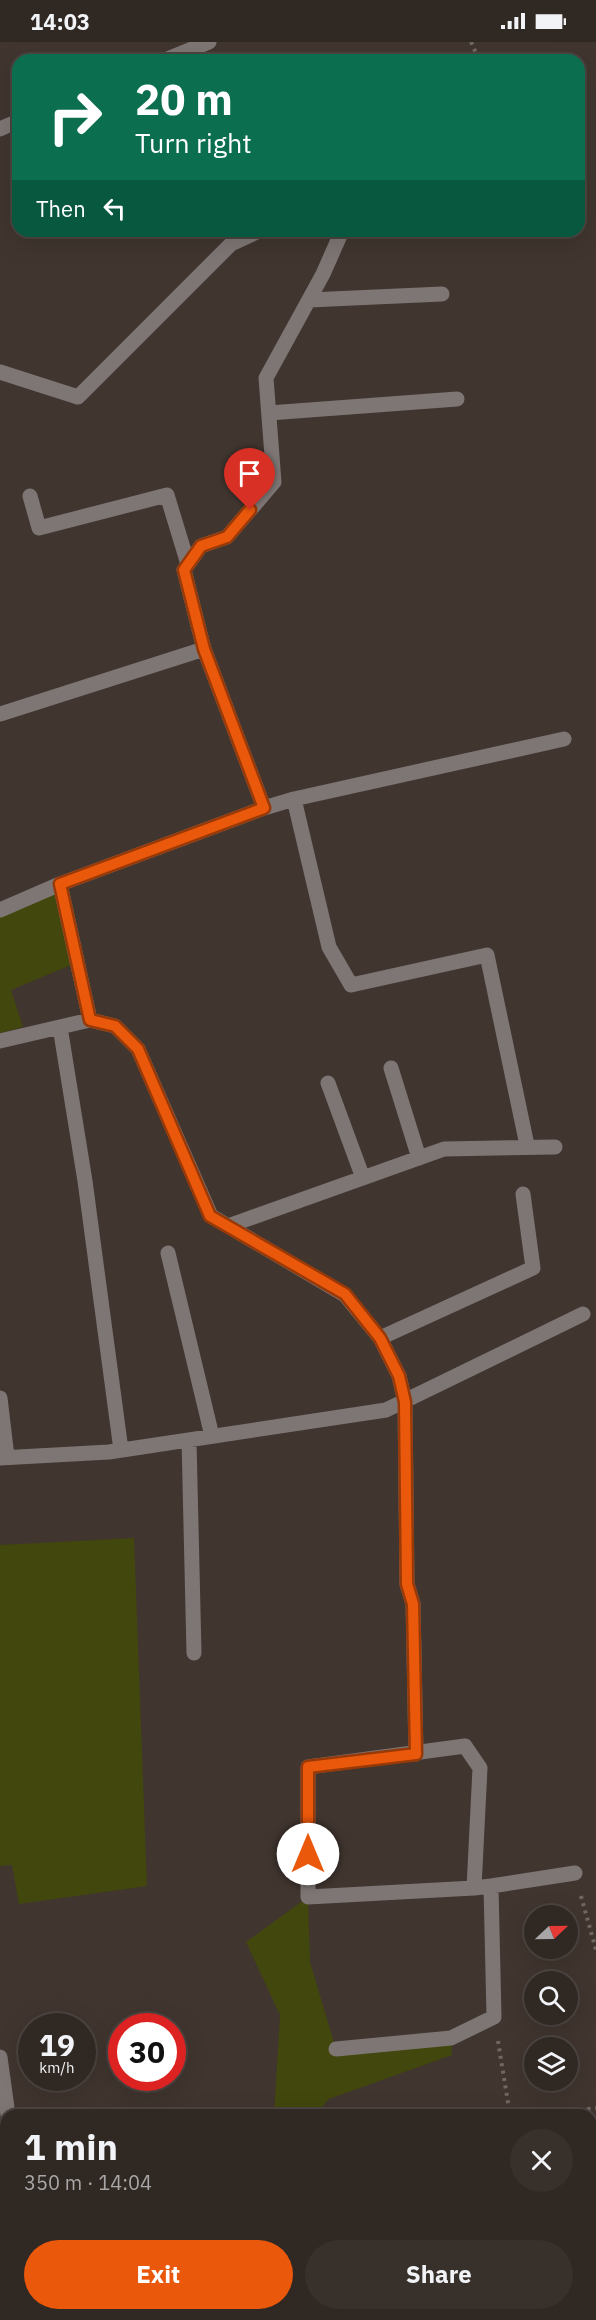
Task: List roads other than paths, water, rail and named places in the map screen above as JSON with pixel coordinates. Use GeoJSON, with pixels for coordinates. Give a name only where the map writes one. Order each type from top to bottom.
{"type":"FeatureCollection","features":[{"type":"Feature","properties":{"kind":"street"},"geometry":{"type":"LineString","coordinates":[[180,54],[209,42]]}},
{"type":"Feature","properties":{"kind":"street"},"geometry":{"type":"LineString","coordinates":[[0,372],[78,397],[231,244],[246,237]]}},
{"type":"Feature","properties":{"kind":"street"},"geometry":{"type":"LineString","coordinates":[[264,808],[204,649],[184,570],[201,546],[227,537],[274,482],[266,378],[309,300],[339,237]]}},
{"type":"Feature","properties":{"kind":"street"},"geometry":{"type":"LineString","coordinates":[[309,300],[442,294]]}},
{"type":"Feature","properties":{"kind":"street"},"geometry":{"type":"LineString","coordinates":[[269,413],[457,399]]}},
{"type":"Feature","properties":{"kind":"street"},"geometry":{"type":"LineString","coordinates":[[30,496],[39,528],[167,495],[188,564]]}},
{"type":"Feature","properties":{"kind":"street"},"geometry":{"type":"LineString","coordinates":[[0,714],[204,649]]}},
{"type":"Feature","properties":{"kind":"street"},"geometry":{"type":"LineString","coordinates":[[0,910],[60,884],[294,798],[564,739]]}},
{"type":"Feature","properties":{"kind":"street"},"geometry":{"type":"LineString","coordinates":[[294,798],[328,947],[351,985],[487,955],[527,1145]]}},
{"type":"Feature","properties":{"kind":"street"},"geometry":{"type":"LineString","coordinates":[[60,884],[90,1020]]}},
{"type":"Feature","properties":{"kind":"street"},"geometry":{"type":"LineString","coordinates":[[0,1041],[90,1020],[115,1026],[138,1049],[210,1216],[345,1294],[380,1338],[399,1376],[405,1402],[407,1584],[413,1604],[416,1754]]}},
{"type":"Feature","properties":{"kind":"street"},"geometry":{"type":"LineString","coordinates":[[60,1027],[85,1181],[121,1450]]}},
{"type":"Feature","properties":{"kind":"street"},"geometry":{"type":"LineString","coordinates":[[390,1068],[419,1158]]}},
{"type":"Feature","properties":{"kind":"street"},"geometry":{"type":"LineString","coordinates":[[328,1083],[363,1178]]}},
{"type":"Feature","properties":{"kind":"street"},"geometry":{"type":"LineString","coordinates":[[228,1226],[444,1149],[527,1145],[555,1147]]}},
{"type":"Feature","properties":{"kind":"street"},"geometry":{"type":"LineString","coordinates":[[380,1338],[533,1268],[523,1194]]}},
{"type":"Feature","properties":{"kind":"street"},"geometry":{"type":"LineString","coordinates":[[168,1253],[212,1436]]}},
{"type":"Feature","properties":{"kind":"street"},"geometry":{"type":"LineString","coordinates":[[0,1398],[4,1457],[121,1450],[386,1410],[583,1314]]}},
{"type":"Feature","properties":{"kind":"street"},"geometry":{"type":"LineString","coordinates":[[189,1440],[194,1653]]}},
{"type":"Feature","properties":{"kind":"street"},"geometry":{"type":"LineString","coordinates":[[474,1888],[480,1768],[465,1746],[308,1767],[308,1897],[474,1888],[575,1874]]}},
{"type":"Feature","properties":{"kind":"street"},"geometry":{"type":"LineString","coordinates":[[336,2049],[451,2038],[494,2017],[491,1886]]}},
{"type":"Feature","properties":{"kind":"street"},"geometry":{"type":"LineString","coordinates":[[0,2057],[7,2109]]}}]}
